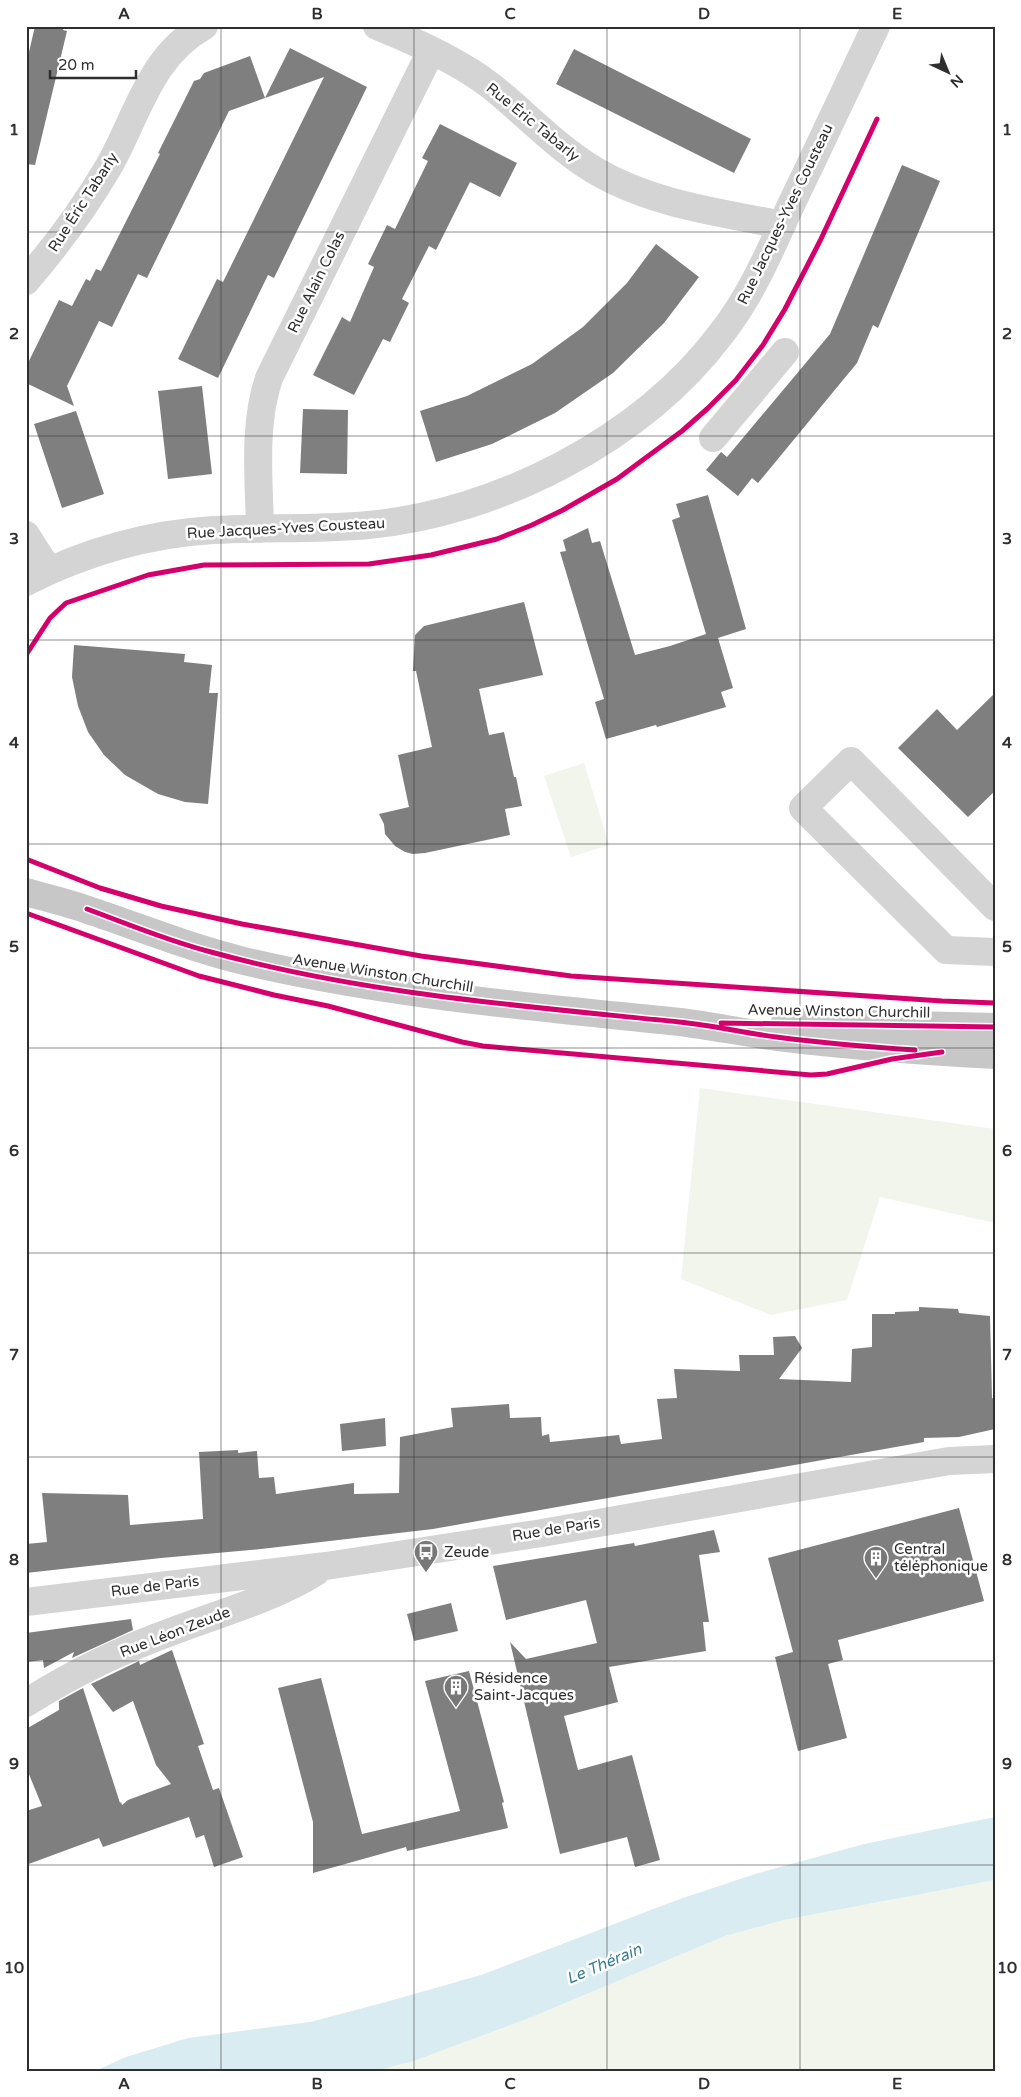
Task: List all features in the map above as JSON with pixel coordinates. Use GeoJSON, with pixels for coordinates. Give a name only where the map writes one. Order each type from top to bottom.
{"type":"FeatureCollection","features":[{"type":"Feature","properties":{"kind":"main road","name":"Avenue Winston Churchill"},"geometry":{"type":"LineString","coordinates":[[26,880],[87,909],[156,935],[211,952],[319,977],[443,997],[683,1022],[796,1040],[874,1048],[995,1055]]}},
{"type":"Feature","properties":{"kind":"main road","name":"Avenue Winston Churchill"},"geometry":{"type":"LineString","coordinates":[[26,892],[87,909]]}},
{"type":"Feature","properties":{"kind":"main road","name":"Avenue Winston Churchill"},"geometry":{"type":"LineString","coordinates":[[683,1022],[807,1022],[995,1026]]}},
{"type":"Feature","properties":{"kind":"street","name":"Rue Éric Tabarly"},"geometry":{"type":"LineString","coordinates":[[26,281],[64,234],[95,188],[118,149],[156,70],[185,39],[204,26]]}},
{"type":"Feature","properties":{"kind":"street","name":"Rue Éric Tabarly"},"geometry":{"type":"LineString","coordinates":[[377,26],[431,51],[466,70],[490,86],[567,152],[618,182],[668,201],[782,225]]}},
{"type":"Feature","properties":{"kind":"street","name":"Rue Jacques-Yves Cousteau"},"geometry":{"type":"LineString","coordinates":[[37,576],[103,550],[156,537],[211,530],[367,526],[418,518],[447,511],[506,492],[581,455],[622,429],[692,368],[707,352],[738,309],[762,267],[876,26]]}},
{"type":"Feature","properties":{"kind":"street","name":"Rue Alain Colas"},"geometry":{"type":"LineString","coordinates":[[260,528],[260,425],[264,394],[269,378],[431,51]]}},
{"type":"Feature","properties":{"kind":"street"},"geometry":{"type":"LineString","coordinates":[[713,438],[785,352]]}},
{"type":"Feature","properties":{"kind":"street"},"geometry":{"type":"LineString","coordinates":[[26,535],[37,576]]}},
{"type":"Feature","properties":{"kind":"street"},"geometry":{"type":"LineString","coordinates":[[995,907],[851,761],[803,808],[946,950],[995,952]]}},
{"type":"Feature","properties":{"kind":"street","name":"Rue de Paris"},"geometry":{"type":"LineString","coordinates":[[26,1602],[326,1566],[542,1532],[949,1461],[995,1459]]}},
{"type":"Feature","properties":{"kind":"street","name":"Rue Léon Zeude"},"geometry":{"type":"LineString","coordinates":[[26,1703],[68,1678],[122,1651],[278,1593],[326,1566]]}},
{"type":"Feature","properties":{"kind":"shaded area"},"geometry":{"type":"Polygon","coordinates":[[[584,763],[609,845],[571,857],[544,776],[584,763]]]}},
{"type":"Feature","properties":{"kind":"shaded area"},"geometry":{"type":"Polygon","coordinates":[[[700,1088],[995,1129],[995,1223],[880,1197],[847,1300],[771,1315],[681,1279],[700,1088]]]}},
{"type":"Feature","properties":{"kind":"shaded area"},"geometry":{"type":"Polygon","coordinates":[[[995,1880],[995,2071],[376,2071],[414,2061],[532,2017],[725,1936],[784,1920],[995,1880]]]}},
{"type":"Feature","properties":{"kind":"water","name":"Le Thérain"},"geometry":{"type":"Polygon","coordinates":[[[995,1817],[995,1880],[784,1920],[725,1936],[532,2017],[414,2061],[376,2071],[95,2071],[126,2057],[188,2038],[310,2022],[386,2002],[481,1975],[677,1900],[755,1874],[864,1844],[995,1817]]]}},
{"type":"Feature","properties":{"kind":"building"},"geometry":{"type":"Polygon","coordinates":[[[35,26],[64,26],[63,30],[67,31],[35,165],[26,164],[26,65],[35,26]]]}},
{"type":"Feature","properties":{"kind":"building"},"geometry":{"type":"Polygon","coordinates":[[[290,48],[367,87],[274,278],[268,275],[218,378],[178,359],[217,279],[223,282],[324,77],[265,98],[290,48]]]}},
{"type":"Feature","properties":{"kind":"building"},"geometry":{"type":"Polygon","coordinates":[[[574,49],[751,139],[734,173],[556,84],[574,49]]]}},
{"type":"Feature","properties":{"kind":"building"},"geometry":{"type":"Polygon","coordinates":[[[250,56],[265,98],[229,111],[147,278],[138,274],[112,327],[99,321],[67,386],[74,406],[26,383],[26,367],[59,300],[72,306],[86,279],[90,281],[96,269],[101,271],[160,154],[158,153],[194,81],[200,79],[204,73],[250,56]]]}},
{"type":"Feature","properties":{"kind":"building"},"geometry":{"type":"Polygon","coordinates":[[[440,124],[517,163],[500,197],[470,182],[436,250],[429,246],[402,299],[409,303],[390,342],[383,339],[354,395],[313,375],[342,317],[350,322],[374,267],[368,264],[387,225],[395,229],[428,161],[422,158],[440,124]]]}},
{"type":"Feature","properties":{"kind":"building"},"geometry":{"type":"Polygon","coordinates":[[[902,165],[940,181],[878,328],[873,325],[857,363],[758,483],[752,478],[738,496],[706,470],[721,452],[727,457],[830,334],[902,165]]]}},
{"type":"Feature","properties":{"kind":"building"},"geometry":{"type":"Polygon","coordinates":[[[656,244],[699,277],[664,323],[613,373],[555,413],[492,444],[436,462],[420,411],[467,396],[532,364],[583,327],[627,283],[656,244]]]}},
{"type":"Feature","properties":{"kind":"building"},"geometry":{"type":"Polygon","coordinates":[[[202,386],[212,474],[168,479],[158,391],[202,386]]]}},
{"type":"Feature","properties":{"kind":"building"},"geometry":{"type":"Polygon","coordinates":[[[303,409],[348,410],[347,474],[300,473],[303,409]]]}},
{"type":"Feature","properties":{"kind":"building"},"geometry":{"type":"Polygon","coordinates":[[[76,411],[104,494],[62,508],[34,424],[76,411]]]}},
{"type":"Feature","properties":{"kind":"building"},"geometry":{"type":"Polygon","coordinates":[[[708,495],[746,629],[718,638],[733,688],[721,692],[726,707],[657,727],[656,725],[606,739],[595,702],[604,699],[560,552],[566,551],[563,540],[588,528],[592,543],[600,541],[635,655],[670,646],[706,634],[672,520],[680,517],[676,504],[708,495]]]}},
{"type":"Feature","properties":{"kind":"building"},"geometry":{"type":"Polygon","coordinates":[[[524,602],[543,675],[479,689],[489,735],[504,732],[514,777],[516,777],[522,806],[505,809],[510,835],[425,853],[413,854],[405,852],[395,846],[385,834],[384,824],[379,814],[409,807],[398,755],[432,747],[416,671],[413,671],[415,635],[424,626],[524,602]]]}},
{"type":"Feature","properties":{"kind":"building"},"geometry":{"type":"Polygon","coordinates":[[[74,645],[185,654],[184,662],[212,665],[209,693],[218,693],[208,804],[185,802],[158,794],[125,775],[104,755],[88,732],[78,706],[72,677],[74,645]]]}},
{"type":"Feature","properties":{"kind":"building"},"geometry":{"type":"Polygon","coordinates":[[[995,693],[995,791],[968,817],[898,748],[937,709],[957,730],[995,693]]]}},
{"type":"Feature","properties":{"kind":"building"},"geometry":{"type":"Polygon","coordinates":[[[919,1307],[958,1309],[959,1313],[990,1316],[992,1398],[995,1399],[995,1429],[959,1437],[924,1438],[924,1442],[433,1529],[26,1573],[26,1544],[47,1542],[42,1493],[128,1495],[130,1525],[203,1519],[199,1452],[238,1450],[238,1453],[257,1451],[259,1478],[274,1477],[276,1494],[354,1483],[354,1494],[399,1493],[400,1437],[453,1427],[451,1408],[509,1404],[510,1418],[541,1417],[542,1436],[549,1434],[550,1442],[619,1435],[621,1444],[662,1439],[657,1399],[677,1398],[674,1369],[740,1371],[739,1355],[774,1355],[773,1337],[795,1336],[802,1348],[779,1379],[851,1382],[852,1349],[872,1347],[872,1314],[919,1311],[919,1307]]]}},
{"type":"Feature","properties":{"kind":"building"},"geometry":{"type":"Polygon","coordinates":[[[385,1418],[386,1446],[342,1451],[340,1424],[385,1418]]]}},
{"type":"Feature","properties":{"kind":"building","name":"Central téléphonique"},"geometry":{"type":"Polygon","coordinates":[[[959,1508],[984,1601],[838,1640],[843,1660],[828,1664],[847,1738],[798,1751],[775,1657],[793,1652],[768,1558],[959,1508]]]}},
{"type":"Feature","properties":{"kind":"building"},"geometry":{"type":"Polygon","coordinates":[[[714,1530],[720,1552],[699,1555],[709,1622],[703,1622],[706,1651],[609,1667],[618,1702],[564,1716],[578,1770],[632,1755],[660,1860],[635,1867],[627,1837],[560,1854],[510,1642],[526,1659],[597,1643],[586,1600],[506,1620],[493,1566],[634,1543],[635,1546],[714,1530]]]}},
{"type":"Feature","properties":{"kind":"building"},"geometry":{"type":"Polygon","coordinates":[[[451,1603],[458,1631],[414,1641],[407,1614],[451,1603]]]}},
{"type":"Feature","properties":{"kind":"building"},"geometry":{"type":"Polygon","coordinates":[[[131,1619],[133,1630],[72,1658],[74,1652],[44,1668],[43,1660],[26,1662],[26,1633],[131,1619]]]}},
{"type":"Feature","properties":{"kind":"building"},"geometry":{"type":"Polygon","coordinates":[[[172,1650],[204,1744],[198,1746],[213,1790],[219,1788],[243,1857],[214,1867],[204,1835],[196,1838],[189,1817],[103,1847],[99,1838],[26,1865],[26,1811],[42,1806],[26,1767],[26,1729],[59,1710],[59,1701],[83,1688],[120,1803],[122,1805],[128,1800],[171,1784],[156,1765],[133,1701],[113,1712],[91,1684],[139,1661],[140,1665],[172,1650]]]}},
{"type":"Feature","properties":{"kind":"building"},"geometry":{"type":"Polygon","coordinates":[[[469,1671],[504,1802],[502,1803],[508,1828],[407,1851],[406,1847],[313,1873],[313,1822],[278,1688],[321,1678],[362,1834],[460,1811],[425,1681],[469,1671]]]}},
{"type":"Feature","properties":{"kind":"cycle path"},"geometry":{"type":"LineString","coordinates":[[26,655],[50,618],[66,603],[148,575],[204,565],[369,564],[431,555],[497,539],[532,525],[563,510],[617,479],[682,431],[707,409],[736,380],[763,345],[785,309],[820,241],[877,119]]}},
{"type":"Feature","properties":{"kind":"cycle path"},"geometry":{"type":"LineString","coordinates":[[26,859],[100,888],[161,906],[242,924],[421,956],[571,976],[995,1003]]}},
{"type":"Feature","properties":{"kind":"cycle path"},"geometry":{"type":"LineString","coordinates":[[87,909],[195,948],[326,978],[443,997],[691,1023],[764,1035],[845,1045],[915,1050]]}},
{"type":"Feature","properties":{"kind":"cycle path"},"geometry":{"type":"LineString","coordinates":[[26,913],[199,976],[274,995],[328,1006],[483,1046],[811,1075],[827,1074],[892,1059],[942,1052]]}},
{"type":"Feature","properties":{"kind":"cycle path"},"geometry":{"type":"LineString","coordinates":[[721,1023],[995,1027]]}},
{"type":"Feature","properties":{"kind":"place","name":"Zeude"},"geometry":{"type":"Point","coordinates":[426,1573]}},
{"type":"Feature","properties":{"kind":"place","name":"Central téléphonique"},"geometry":{"type":"Point","coordinates":[876,1579]}},
{"type":"Feature","properties":{"kind":"place","name":"Résidence Saint-Jacques"},"geometry":{"type":"Point","coordinates":[456,1708]}}]}
